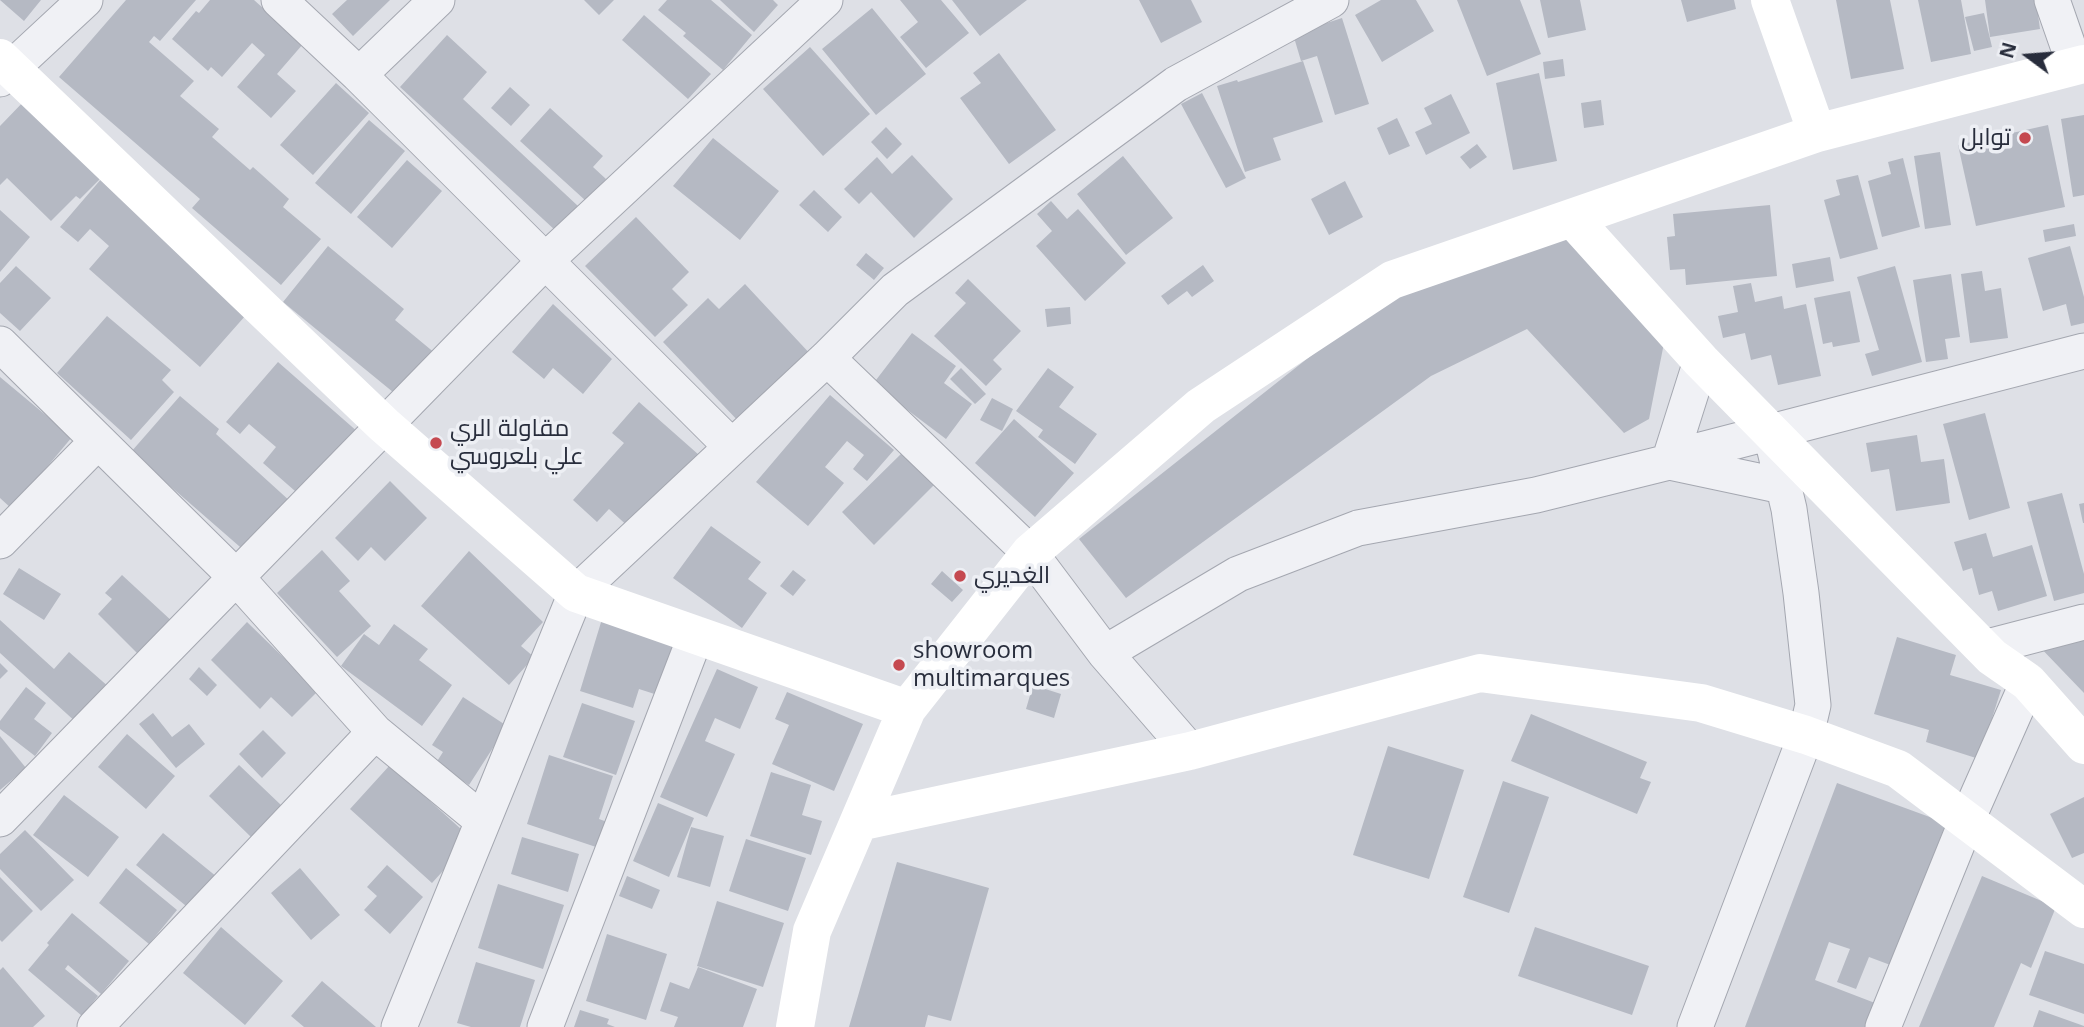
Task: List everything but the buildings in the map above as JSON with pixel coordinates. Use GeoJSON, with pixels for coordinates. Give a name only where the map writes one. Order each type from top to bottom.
{"type":"FeatureCollection","features":[{"type":"Feature","properties":{"kind":"street"},"geometry":{"type":"LineString","coordinates":[[85,0],[4,68],[384,425],[576,593],[907,709]]}},
{"type":"Feature","properties":{"kind":"street"},"geometry":{"type":"LineString","coordinates":[[279,0],[359,75],[732,447]]}},
{"type":"Feature","properties":{"kind":"street"},"geometry":{"type":"LineString","coordinates":[[359,75],[438,0]]}},
{"type":"Feature","properties":{"kind":"street"},"geometry":{"type":"LineString","coordinates":[[0,819],[544,262],[825,0]]}},
{"type":"Feature","properties":{"kind":"street"},"geometry":{"type":"LineString","coordinates":[[399,1027],[576,593],[827,358],[895,290],[1176,84],[1331,0]]}},
{"type":"Feature","properties":{"kind":"street"},"geometry":{"type":"LineString","coordinates":[[1770,0],[1817,133]]}},
{"type":"Feature","properties":{"kind":"street"},"geometry":{"type":"LineString","coordinates":[[795,1027],[812,931],[907,709],[1030,553],[1201,406],[1392,280],[1817,133],[2079,65],[2052,0]]}},
{"type":"Feature","properties":{"kind":"street"},"geometry":{"type":"LineString","coordinates":[[1572,218],[1701,362],[1992,657],[2028,682],[2084,746]]}},
{"type":"Feature","properties":{"kind":"street"},"geometry":{"type":"LineString","coordinates":[[0,344],[235,576],[375,732],[483,821]]}},
{"type":"Feature","properties":{"kind":"street"},"geometry":{"type":"LineString","coordinates":[[1105,653],[1238,574],[1358,528],[1536,495],[2084,351]]}},
{"type":"Feature","properties":{"kind":"street"},"geometry":{"type":"LineString","coordinates":[[827,358],[1030,553],[1105,653],[1190,751]]}},
{"type":"Feature","properties":{"kind":"street"},"geometry":{"type":"LineString","coordinates":[[1669,462],[1701,362]]}},
{"type":"Feature","properties":{"kind":"street"},"geometry":{"type":"LineString","coordinates":[[1695,1027],[1806,736],[1813,705],[1789,509],[1771,434]]}},
{"type":"Feature","properties":{"kind":"street"},"geometry":{"type":"LineString","coordinates":[[0,541],[98,441]]}},
{"type":"Feature","properties":{"kind":"street"},"geometry":{"type":"LineString","coordinates":[[1669,462],[1782,486]]}},
{"type":"Feature","properties":{"kind":"street"},"geometry":{"type":"LineString","coordinates":[[1984,648],[2084,622]]}},
{"type":"Feature","properties":{"kind":"street"},"geometry":{"type":"LineString","coordinates":[[545,1027],[696,635]]}},
{"type":"Feature","properties":{"kind":"street"},"geometry":{"type":"LineString","coordinates":[[859,822],[1190,751],[1480,673],[1702,703],[1898,769],[2084,909]]}},
{"type":"Feature","properties":{"kind":"street"},"geometry":{"type":"LineString","coordinates":[[1883,1027],[1967,820],[2028,682]]}},
{"type":"Feature","properties":{"kind":"street"},"geometry":{"type":"LineString","coordinates":[[95,1027],[375,732]]}},
{"type":"Feature","properties":{"kind":"place","name":"توابل"},"geometry":{"type":"Point","coordinates":[2025,138]}},
{"type":"Feature","properties":{"kind":"place","name":"مقاولة الري علي بلعروسي"},"geometry":{"type":"Point","coordinates":[436,443]}},
{"type":"Feature","properties":{"kind":"place","name":"الغديري"},"geometry":{"type":"Point","coordinates":[960,576]}},
{"type":"Feature","properties":{"kind":"place","name":"showroom multimarques"},"geometry":{"type":"Point","coordinates":[899,665]}}]}
